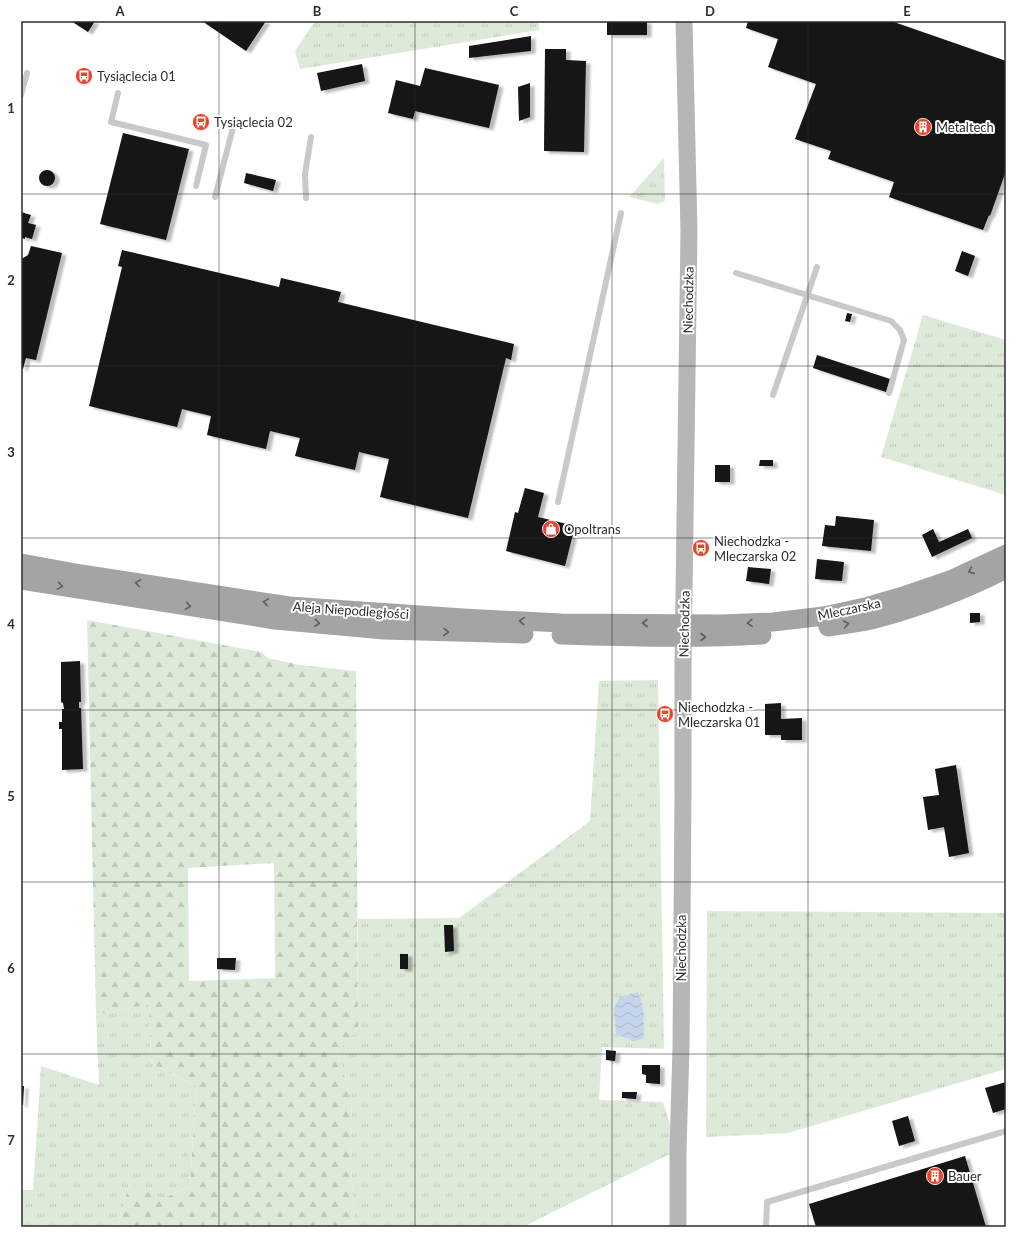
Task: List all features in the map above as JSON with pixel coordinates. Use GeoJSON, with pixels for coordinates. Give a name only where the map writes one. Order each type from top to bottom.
{"type":"FeatureCollection","features":[{"type":"Feature","properties":{"kind":"main road","name":"Mleczarska"},"geometry":{"type":"LineString","coordinates":[[684,630],[722,624],[773,622],[824,616],[865,607],[950,580],[1006,554]]}},
{"type":"Feature","properties":{"kind":"main road","name":"Aleja Niepodległości"},"geometry":{"type":"LineString","coordinates":[[21,563],[81,574],[289,606],[463,618],[684,630]]}},
{"type":"Feature","properties":{"kind":"main road","name":"Mleczarska"},"geometry":{"type":"LineString","coordinates":[[684,630],[723,638],[826,628],[869,620],[911,609],[959,591],[1006,569]]}},
{"type":"Feature","properties":{"kind":"main road","name":"Aleja Niepodległości"},"geometry":{"type":"LineString","coordinates":[[21,580],[275,620],[384,630],[632,638],[684,630]]}},
{"type":"Feature","properties":{"kind":"street","name":"Niechodzka"},"geometry":{"type":"LineString","coordinates":[[678,1227],[689,231],[684,21]]}},
{"type":"Feature","properties":{"kind":"lane"},"geometry":{"type":"LineString","coordinates":[[21,96],[27,72]]}},
{"type":"Feature","properties":{"kind":"lane"},"geometry":{"type":"LineString","coordinates":[[118,93],[111,122],[206,145],[196,186]]}},
{"type":"Feature","properties":{"kind":"lane"},"geometry":{"type":"LineString","coordinates":[[215,198],[235,120]]}},
{"type":"Feature","properties":{"kind":"lane"},"geometry":{"type":"LineString","coordinates":[[306,198],[305,174],[311,137]]}},
{"type":"Feature","properties":{"kind":"lane"},"geometry":{"type":"LineString","coordinates":[[558,502],[621,214]]}},
{"type":"Feature","properties":{"kind":"lane"},"geometry":{"type":"LineString","coordinates":[[773,395],[817,267]]}},
{"type":"Feature","properties":{"kind":"lane"},"geometry":{"type":"LineString","coordinates":[[736,273],[891,321],[900,330],[904,340],[889,393]]}},
{"type":"Feature","properties":{"kind":"lane"},"geometry":{"type":"LineString","coordinates":[[766,1227],[767,1202],[1006,1131]]}},
{"type":"Feature","properties":{"kind":"green space"},"geometry":{"type":"Polygon","coordinates":[[[315,21],[539,21],[539,30],[300,69],[295,51],[315,21]]]}},
{"type":"Feature","properties":{"kind":"green space"},"geometry":{"type":"Polygon","coordinates":[[[664,158],[665,201],[657,204],[629,197],[664,158]]]}},
{"type":"Feature","properties":{"kind":"green space"},"geometry":{"type":"Polygon","coordinates":[[[923,315],[1006,340],[1006,495],[881,457],[923,315]]]}},
{"type":"Feature","properties":{"kind":"green space"},"geometry":{"type":"Polygon","coordinates":[[[87,620],[261,652],[268,658],[300,665],[356,671],[358,1028],[337,1052],[352,1101],[350,1143],[354,1227],[118,1227],[129,1184],[162,1199],[190,1186],[196,1086],[151,1063],[149,1004],[96,1015],[87,620]],[[274,863],[188,868],[189,981],[275,978],[274,863]]]}},
{"type":"Feature","properties":{"kind":"green space"},"geometry":{"type":"Polygon","coordinates":[[[658,680],[664,1049],[602,1047],[599,1100],[663,1102],[678,1150],[523,1227],[354,1227],[350,1143],[352,1101],[337,1052],[358,1028],[358,919],[459,918],[590,821],[599,681],[658,680]]]}},
{"type":"Feature","properties":{"kind":"green space"},"geometry":{"type":"Polygon","coordinates":[[[707,911],[1006,913],[1006,1069],[788,1133],[706,1137],[707,911]]]}},
{"type":"Feature","properties":{"kind":"green space"},"geometry":{"type":"Polygon","coordinates":[[[149,1004],[151,1063],[196,1086],[190,1186],[162,1199],[129,1184],[118,1227],[21,1227],[21,1190],[33,1190],[41,1066],[99,1085],[96,1015],[149,1004]]]}},
{"type":"Feature","properties":{"kind":"water"},"geometry":{"type":"Polygon","coordinates":[[[638,992],[643,1009],[643,1039],[633,1041],[616,1034],[614,1008],[620,997],[638,992]]]}},
{"type":"Feature","properties":{"kind":"building"},"geometry":{"type":"Polygon","coordinates":[[[71,21],[95,21],[88,32],[71,21]]]}},
{"type":"Feature","properties":{"kind":"building"},"geometry":{"type":"Polygon","coordinates":[[[202,21],[266,21],[246,51],[202,21]]]}},
{"type":"Feature","properties":{"kind":"building"},"geometry":{"type":"Polygon","coordinates":[[[607,21],[647,21],[647,35],[607,35],[607,21]]]}},
{"type":"Feature","properties":{"kind":"building","name":"Metaltech"},"geometry":{"type":"Polygon","coordinates":[[[748,21],[891,21],[1006,61],[1006,171],[990,216],[989,215],[983,230],[889,197],[894,182],[828,159],[831,151],[795,139],[816,84],[768,67],[778,39],[746,28],[748,21]]]}},
{"type":"Feature","properties":{"kind":"building"},"geometry":{"type":"Polygon","coordinates":[[[531,36],[531,51],[469,58],[469,46],[531,36]]]}},
{"type":"Feature","properties":{"kind":"building"},"geometry":{"type":"Polygon","coordinates":[[[545,49],[566,49],[566,60],[586,61],[584,152],[544,151],[545,49]]]}},
{"type":"Feature","properties":{"kind":"building"},"geometry":{"type":"Polygon","coordinates":[[[362,64],[365,81],[321,91],[317,73],[362,64]]]}},
{"type":"Feature","properties":{"kind":"building"},"geometry":{"type":"Polygon","coordinates":[[[425,68],[499,85],[489,128],[415,111],[413,119],[388,113],[396,80],[420,86],[425,68]]]}},
{"type":"Feature","properties":{"kind":"building"},"geometry":{"type":"Polygon","coordinates":[[[530,83],[530,117],[519,121],[518,87],[530,83]]]}},
{"type":"Feature","properties":{"kind":"building"},"geometry":{"type":"Polygon","coordinates":[[[123,133],[189,149],[166,240],[100,224],[123,133]]]}},
{"type":"Feature","properties":{"kind":"building"},"geometry":{"type":"Polygon","coordinates":[[[47,170],[53,172],[55,178],[53,184],[47,186],[41,184],[39,178],[41,172],[47,170]]]}},
{"type":"Feature","properties":{"kind":"building"},"geometry":{"type":"Polygon","coordinates":[[[246,173],[276,180],[273,191],[244,183],[246,173]]]}},
{"type":"Feature","properties":{"kind":"building"},"geometry":{"type":"Polygon","coordinates":[[[21,212],[31,215],[28,223],[36,225],[32,239],[25,237],[25,239],[21,238],[21,212]]]}},
{"type":"Feature","properties":{"kind":"building"},"geometry":{"type":"Polygon","coordinates":[[[31,246],[62,253],[36,360],[26,358],[23,369],[21,368],[21,258],[28,255],[31,246]]]}},
{"type":"Feature","properties":{"kind":"building"},"geometry":{"type":"Polygon","coordinates":[[[122,250],[279,287],[281,278],[341,292],[338,302],[514,344],[511,360],[506,358],[468,518],[380,497],[389,459],[359,452],[355,470],[295,456],[300,438],[270,431],[266,449],[207,435],[211,416],[182,409],[177,427],[89,406],[122,267],[118,266],[122,250]]]}},
{"type":"Feature","properties":{"kind":"building"},"geometry":{"type":"Polygon","coordinates":[[[962,251],[975,256],[968,276],[955,271],[962,251]]]}},
{"type":"Feature","properties":{"kind":"building"},"geometry":{"type":"Polygon","coordinates":[[[847,313],[852,314],[850,322],[845,321],[847,313]]]}},
{"type":"Feature","properties":{"kind":"building"},"geometry":{"type":"Polygon","coordinates":[[[817,355],[890,379],[886,392],[813,368],[817,355]]]}},
{"type":"Feature","properties":{"kind":"building"},"geometry":{"type":"Polygon","coordinates":[[[760,460],[773,460],[773,466],[759,466],[760,460]]]}},
{"type":"Feature","properties":{"kind":"building"},"geometry":{"type":"Polygon","coordinates":[[[715,465],[730,465],[730,482],[715,482],[715,465]]]}},
{"type":"Feature","properties":{"kind":"building"},"geometry":{"type":"Polygon","coordinates":[[[525,488],[544,493],[538,517],[575,526],[565,566],[506,551],[515,512],[518,513],[525,488]]]}},
{"type":"Feature","properties":{"kind":"building"},"geometry":{"type":"Polygon","coordinates":[[[836,516],[874,520],[871,551],[822,546],[825,525],[835,526],[836,516]]]}},
{"type":"Feature","properties":{"kind":"building"},"geometry":{"type":"Polygon","coordinates":[[[933,529],[939,542],[968,529],[972,538],[932,557],[922,535],[933,529]]]}},
{"type":"Feature","properties":{"kind":"building"},"geometry":{"type":"Polygon","coordinates":[[[817,559],[844,562],[842,581],[815,579],[817,559]]]}},
{"type":"Feature","properties":{"kind":"building"},"geometry":{"type":"Polygon","coordinates":[[[748,567],[771,569],[769,584],[746,581],[748,567]]]}},
{"type":"Feature","properties":{"kind":"building"},"geometry":{"type":"Polygon","coordinates":[[[970,613],[980,613],[980,622],[970,623],[970,613]]]}},
{"type":"Feature","properties":{"kind":"building"},"geometry":{"type":"Polygon","coordinates":[[[80,661],[81,702],[79,702],[79,708],[81,708],[83,769],[62,770],[62,729],[59,729],[59,722],[62,722],[62,709],[64,709],[63,703],[61,702],[61,662],[80,661]]]}},
{"type":"Feature","properties":{"kind":"building"},"geometry":{"type":"Polygon","coordinates":[[[781,703],[781,719],[802,718],[802,740],[781,740],[781,735],[765,735],[765,704],[781,703]]]}},
{"type":"Feature","properties":{"kind":"building"},"geometry":{"type":"Polygon","coordinates":[[[956,765],[969,853],[949,857],[944,827],[928,830],[923,797],[939,795],[935,769],[956,765]]]}},
{"type":"Feature","properties":{"kind":"building"},"geometry":{"type":"Polygon","coordinates":[[[444,925],[453,925],[454,951],[445,952],[444,925]]]}},
{"type":"Feature","properties":{"kind":"building"},"geometry":{"type":"Polygon","coordinates":[[[400,954],[408,954],[408,969],[400,969],[400,954]]]}},
{"type":"Feature","properties":{"kind":"building"},"geometry":{"type":"Polygon","coordinates":[[[217,958],[236,958],[235,970],[217,969],[217,958]]]}},
{"type":"Feature","properties":{"kind":"building"},"geometry":{"type":"Polygon","coordinates":[[[606,1050],[616,1051],[615,1061],[606,1060],[606,1050]]]}},
{"type":"Feature","properties":{"kind":"building"},"geometry":{"type":"Polygon","coordinates":[[[642,1065],[660,1065],[660,1084],[646,1083],[646,1075],[642,1074],[642,1065]]]}},
{"type":"Feature","properties":{"kind":"building"},"geometry":{"type":"Polygon","coordinates":[[[1006,1082],[1006,1109],[993,1113],[985,1088],[1006,1082]]]}},
{"type":"Feature","properties":{"kind":"building"},"geometry":{"type":"Polygon","coordinates":[[[21,1086],[24,1086],[23,1105],[21,1105],[21,1086]]]}},
{"type":"Feature","properties":{"kind":"building"},"geometry":{"type":"Polygon","coordinates":[[[622,1092],[637,1092],[636,1099],[622,1098],[622,1092]]]}},
{"type":"Feature","properties":{"kind":"building"},"geometry":{"type":"Polygon","coordinates":[[[908,1116],[915,1141],[899,1146],[892,1121],[908,1116]]]}},
{"type":"Feature","properties":{"kind":"building","name":"Bauer"},"geometry":{"type":"Polygon","coordinates":[[[965,1156],[986,1227],[816,1227],[809,1204],[965,1156]]]}},
{"type":"Feature","properties":{"kind":"place","name":"Tysiąclecia 01"},"geometry":{"type":"Point","coordinates":[84,76]}},
{"type":"Feature","properties":{"kind":"place","name":"Tysiąclecia 02"},"geometry":{"type":"Point","coordinates":[201,122]}},
{"type":"Feature","properties":{"kind":"place","name":"Metaltech"},"geometry":{"type":"Point","coordinates":[923,127]}},
{"type":"Feature","properties":{"kind":"place","name":"Opoltrans"},"geometry":{"type":"Point","coordinates":[551,529]}},
{"type":"Feature","properties":{"kind":"place","name":"Niechodzka - Mleczarska 02"},"geometry":{"type":"Point","coordinates":[701,548]}},
{"type":"Feature","properties":{"kind":"place","name":"Niechodzka - Mleczarska 01"},"geometry":{"type":"Point","coordinates":[665,714]}},
{"type":"Feature","properties":{"kind":"place","name":"Bauer"},"geometry":{"type":"Point","coordinates":[935,1176]}}]}
